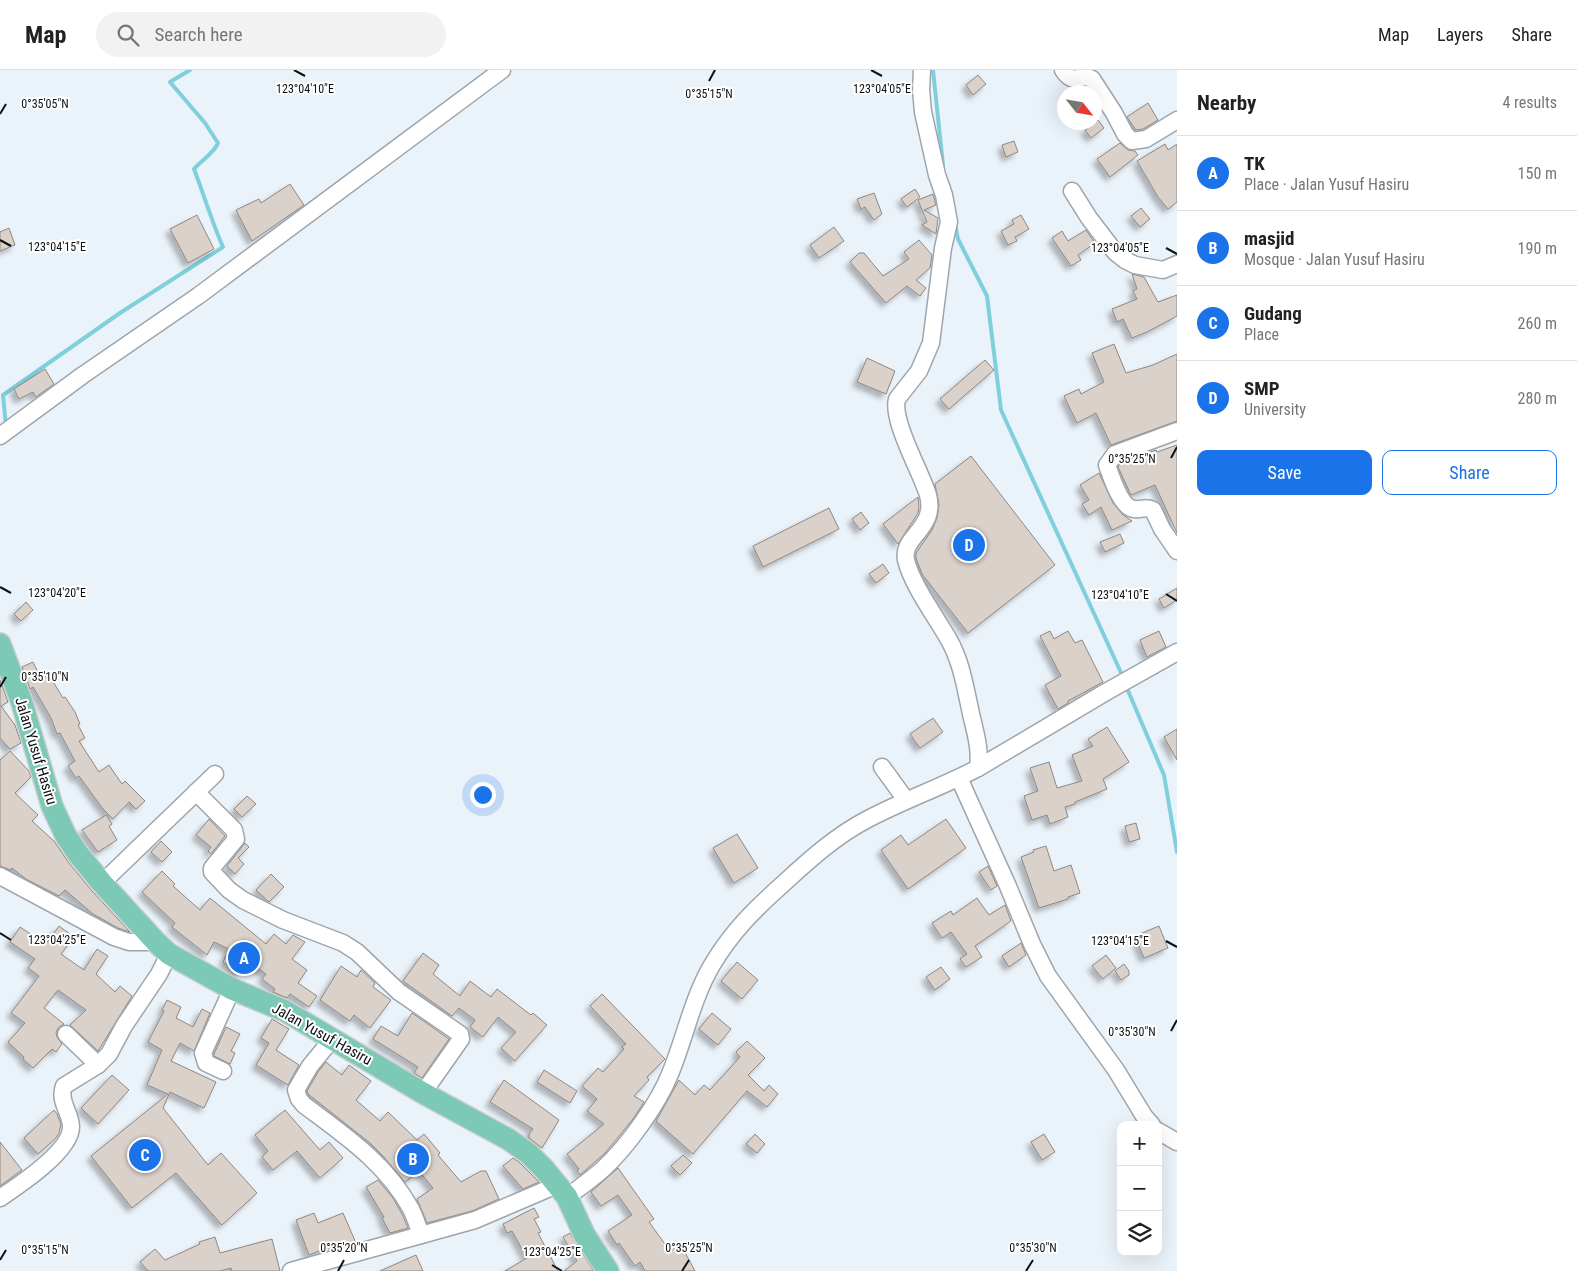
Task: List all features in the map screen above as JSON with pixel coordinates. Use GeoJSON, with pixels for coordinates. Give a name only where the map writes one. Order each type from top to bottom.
{"type":"FeatureCollection","features":[{"type":"Feature","properties":{"kind":"main road","name":"Jalan Yusuf Hasiru"},"geometry":{"type":"LineString","coordinates":[[0,644],[22,703],[52,806],[66,836],[78,855],[162,948],[232,989],[285,1011],[423,1093],[508,1139],[528,1152],[537,1160],[562,1191],[584,1234],[608,1271]]}},
{"type":"Feature","properties":{"kind":"street"},"geometry":{"type":"LineString","coordinates":[[0,436],[83,375],[198,296],[502,70]]}},
{"type":"Feature","properties":{"kind":"street"},"geometry":{"type":"LineString","coordinates":[[922,70],[923,112],[936,175],[944,195],[949,222],[943,248],[930,343],[919,371],[897,399],[896,404],[899,420],[930,502],[928,518],[910,542],[906,553],[911,574],[950,642],[963,677],[978,742],[978,768]]}},
{"type":"Feature","properties":{"kind":"street"},"geometry":{"type":"LineString","coordinates":[[1062,70],[1070,79],[1086,76],[1092,79],[1125,134],[1132,140],[1146,139],[1177,120]]}},
{"type":"Feature","properties":{"kind":"street"},"geometry":{"type":"LineString","coordinates":[[1072,191],[1089,218],[1115,252],[1125,260],[1135,265],[1163,270],[1177,264]]}},
{"type":"Feature","properties":{"kind":"street"},"geometry":{"type":"LineString","coordinates":[[1177,431],[1115,454],[1107,465],[1116,488],[1127,506],[1134,510],[1147,508],[1153,510],[1162,529],[1177,551]]}},
{"type":"Feature","properties":{"kind":"street"},"geometry":{"type":"LineString","coordinates":[[292,1271],[475,1220],[562,1191],[602,1171],[617,1156],[647,1115],[670,1075],[694,1004],[712,966],[743,922],[801,868],[827,846],[866,820],[978,768],[1177,652]]}},
{"type":"Feature","properties":{"kind":"street"},"geometry":{"type":"LineString","coordinates":[[882,767],[906,800]]}},
{"type":"Feature","properties":{"kind":"street"},"geometry":{"type":"LineString","coordinates":[[102,883],[215,774]]}},
{"type":"Feature","properties":{"kind":"street"},"geometry":{"type":"LineString","coordinates":[[958,778],[1008,884],[1032,944],[1048,976],[1085,1026],[1148,1121]]}},
{"type":"Feature","properties":{"kind":"street"},"geometry":{"type":"LineString","coordinates":[[196,792],[234,830],[236,835],[236,839],[212,868],[212,872],[230,890],[243,900],[265,912],[350,947],[371,964],[399,992],[460,1034],[462,1039],[423,1093]]}},
{"type":"Feature","properties":{"kind":"street"},"geometry":{"type":"LineString","coordinates":[[0,876],[114,937],[129,942],[162,948],[159,974],[124,1026],[109,1054],[98,1066],[64,1086],[61,1095],[71,1127],[70,1135],[57,1153],[25,1182],[0,1198]]}},
{"type":"Feature","properties":{"kind":"street"},"geometry":{"type":"LineString","coordinates":[[222,1071],[206,1063],[203,1053],[232,989]]}},
{"type":"Feature","properties":{"kind":"street"},"geometry":{"type":"LineString","coordinates":[[66,1034],[98,1066]]}},
{"type":"Feature","properties":{"kind":"street"},"geometry":{"type":"LineString","coordinates":[[333,1038],[310,1066],[296,1090],[299,1099],[304,1105],[360,1147],[388,1174],[412,1210],[421,1235]]}},
{"type":"Feature","properties":{"kind":"street"},"geometry":{"type":"LineString","coordinates":[[1162,1133],[1177,1142]]}},
{"type":"Feature","properties":{"kind":"building"},"geometry":{"type":"Polygon","coordinates":[[[978,75],[986,84],[973,95],[966,85],[978,75]]]}},
{"type":"Feature","properties":{"kind":"building"},"geometry":{"type":"Polygon","coordinates":[[[1148,103],[1158,120],[1143,129],[1136,130],[1127,117],[1148,103]]]}},
{"type":"Feature","properties":{"kind":"building"},"geometry":{"type":"Polygon","coordinates":[[[1085,130],[1101,130],[1091,138],[1085,130]]]}},
{"type":"Feature","properties":{"kind":"building"},"geometry":{"type":"Polygon","coordinates":[[[1014,141],[1018,152],[1006,157],[1002,145],[1014,141]]]}},
{"type":"Feature","properties":{"kind":"building"},"geometry":{"type":"Polygon","coordinates":[[[1120,143],[1128,150],[1135,151],[1138,155],[1110,177],[1097,159],[1120,143]]]}},
{"type":"Feature","properties":{"kind":"building"},"geometry":{"type":"Polygon","coordinates":[[[1165,144],[1168,150],[1177,144],[1177,202],[1168,209],[1158,197],[1137,161],[1165,144]]]}},
{"type":"Feature","properties":{"kind":"building"},"geometry":{"type":"Polygon","coordinates":[[[290,184],[304,205],[252,241],[236,210],[259,199],[261,203],[290,184]]]}},
{"type":"Feature","properties":{"kind":"building"},"geometry":{"type":"Polygon","coordinates":[[[915,189],[920,197],[907,207],[901,199],[915,189]]]}},
{"type":"Feature","properties":{"kind":"building"},"geometry":{"type":"Polygon","coordinates":[[[874,193],[882,214],[874,220],[865,207],[861,209],[857,199],[874,193]]]}},
{"type":"Feature","properties":{"kind":"building"},"geometry":{"type":"Polygon","coordinates":[[[933,194],[936,205],[924,210],[938,218],[936,234],[922,225],[927,222],[918,200],[933,194]]]}},
{"type":"Feature","properties":{"kind":"building"},"geometry":{"type":"Polygon","coordinates":[[[1141,208],[1150,219],[1140,227],[1131,216],[1141,208]]]}},
{"type":"Feature","properties":{"kind":"building"},"geometry":{"type":"Polygon","coordinates":[[[197,215],[214,249],[188,263],[170,229],[197,215]]]}},
{"type":"Feature","properties":{"kind":"building"},"geometry":{"type":"Polygon","coordinates":[[[1021,215],[1029,229],[1015,237],[1017,241],[1008,245],[1001,231],[1014,224],[1012,220],[1021,215]]]}},
{"type":"Feature","properties":{"kind":"building"},"geometry":{"type":"Polygon","coordinates":[[[834,227],[844,241],[819,258],[810,245],[834,227]]]}},
{"type":"Feature","properties":{"kind":"building"},"geometry":{"type":"Polygon","coordinates":[[[9,228],[15,245],[0,251],[0,232],[9,228]]]}},
{"type":"Feature","properties":{"kind":"building"},"geometry":{"type":"Polygon","coordinates":[[[1086,230],[1095,243],[1078,255],[1081,260],[1071,266],[1052,238],[1062,231],[1068,241],[1086,230]]]}},
{"type":"Feature","properties":{"kind":"building"},"geometry":{"type":"Polygon","coordinates":[[[919,240],[932,255],[930,268],[916,280],[926,288],[920,296],[907,286],[886,303],[850,262],[859,253],[864,253],[883,276],[909,259],[904,252],[919,240]]]}},
{"type":"Feature","properties":{"kind":"building"},"geometry":{"type":"Polygon","coordinates":[[[1132,274],[1144,277],[1158,302],[1177,295],[1177,316],[1132,338],[1123,319],[1117,322],[1112,309],[1137,299],[1133,291],[1137,289],[1132,274]]]}},
{"type":"Feature","properties":{"kind":"building"},"geometry":{"type":"Polygon","coordinates":[[[1114,344],[1126,373],[1153,365],[1177,354],[1177,421],[1111,445],[1096,413],[1077,423],[1064,396],[1079,389],[1081,394],[1104,382],[1092,353],[1114,344]]]}},
{"type":"Feature","properties":{"kind":"building"},"geometry":{"type":"Polygon","coordinates":[[[867,358],[895,371],[886,394],[857,382],[867,358]]]}},
{"type":"Feature","properties":{"kind":"building"},"geometry":{"type":"Polygon","coordinates":[[[985,360],[994,370],[949,409],[940,399],[985,360]]]}},
{"type":"Feature","properties":{"kind":"building"},"geometry":{"type":"Polygon","coordinates":[[[45,369],[54,384],[36,397],[33,392],[19,399],[14,389],[45,369]]]}},
{"type":"Feature","properties":{"kind":"building"},"geometry":{"type":"Polygon","coordinates":[[[1177,445],[1177,533],[1155,485],[1131,495],[1118,467],[1121,462],[1177,445]]]}},
{"type":"Feature","properties":{"kind":"building"},"geometry":{"type":"Polygon","coordinates":[[[971,456],[1055,565],[968,633],[922,574],[916,553],[932,530],[937,518],[939,505],[935,484],[971,456]]]}},
{"type":"Feature","properties":{"kind":"building"},"geometry":{"type":"Polygon","coordinates":[[[1099,473],[1113,503],[1123,515],[1132,521],[1112,530],[1101,507],[1089,515],[1082,504],[1089,500],[1080,485],[1099,473]]]}},
{"type":"Feature","properties":{"kind":"building"},"geometry":{"type":"Polygon","coordinates":[[[918,497],[918,513],[898,544],[883,524],[918,497]]]}},
{"type":"Feature","properties":{"kind":"building"},"geometry":{"type":"Polygon","coordinates":[[[829,508],[839,529],[763,567],[753,546],[829,508]]]}},
{"type":"Feature","properties":{"kind":"building"},"geometry":{"type":"Polygon","coordinates":[[[861,512],[869,523],[860,530],[852,519],[861,512]]]}},
{"type":"Feature","properties":{"kind":"building"},"geometry":{"type":"Polygon","coordinates":[[[1120,534],[1124,543],[1105,552],[1100,542],[1120,534]]]}},
{"type":"Feature","properties":{"kind":"building"},"geometry":{"type":"Polygon","coordinates":[[[883,564],[889,573],[876,583],[869,574],[883,564]]]}},
{"type":"Feature","properties":{"kind":"building"},"geometry":{"type":"Polygon","coordinates":[[[1177,588],[1177,600],[1164,608],[1159,599],[1177,588]]]}},
{"type":"Feature","properties":{"kind":"building"},"geometry":{"type":"Polygon","coordinates":[[[26,602],[33,610],[21,621],[14,614],[26,602]]]}},
{"type":"Feature","properties":{"kind":"building"},"geometry":{"type":"Polygon","coordinates":[[[1050,631],[1054,639],[1068,631],[1075,643],[1082,640],[1103,682],[1068,701],[1068,703],[1058,709],[1045,685],[1061,676],[1040,636],[1050,631]]]}},
{"type":"Feature","properties":{"kind":"building"},"geometry":{"type":"Polygon","coordinates":[[[1159,631],[1166,647],[1147,657],[1140,640],[1159,631]]]}},
{"type":"Feature","properties":{"kind":"building"},"geometry":{"type":"Polygon","coordinates":[[[33,662],[41,679],[49,675],[63,698],[65,697],[75,712],[80,724],[78,725],[85,738],[79,741],[99,772],[109,765],[122,784],[125,781],[145,801],[136,809],[129,802],[113,819],[103,809],[79,776],[76,778],[68,766],[75,761],[60,733],[57,734],[51,718],[33,687],[30,689],[22,667],[33,662]]]}},
{"type":"Feature","properties":{"kind":"building"},"geometry":{"type":"Polygon","coordinates":[[[0,680],[8,702],[1,706],[15,725],[21,743],[10,749],[0,738],[0,680]]]}},
{"type":"Feature","properties":{"kind":"building"},"geometry":{"type":"Polygon","coordinates":[[[933,718],[943,732],[920,748],[910,734],[933,718]]]}},
{"type":"Feature","properties":{"kind":"building"},"geometry":{"type":"Polygon","coordinates":[[[1107,727],[1129,762],[1103,779],[1107,789],[1065,807],[1068,817],[1050,824],[1047,815],[1032,820],[1024,796],[1038,791],[1030,768],[1049,762],[1057,788],[1082,781],[1072,755],[1093,746],[1088,739],[1107,727]]]}},
{"type":"Feature","properties":{"kind":"building"},"geometry":{"type":"Polygon","coordinates":[[[1177,729],[1177,760],[1164,737],[1177,729]]]}},
{"type":"Feature","properties":{"kind":"building"},"geometry":{"type":"Polygon","coordinates":[[[10,751],[29,771],[31,777],[15,793],[38,815],[32,821],[54,841],[92,891],[130,932],[118,928],[93,914],[65,890],[59,896],[26,879],[12,868],[11,870],[0,866],[0,760],[10,751]]]}},
{"type":"Feature","properties":{"kind":"building"},"geometry":{"type":"Polygon","coordinates":[[[247,796],[256,804],[242,817],[234,809],[247,796]]]}},
{"type":"Feature","properties":{"kind":"building"},"geometry":{"type":"Polygon","coordinates":[[[106,815],[112,824],[109,826],[117,840],[98,852],[82,830],[106,815]]]}},
{"type":"Feature","properties":{"kind":"building"},"geometry":{"type":"Polygon","coordinates":[[[209,819],[225,836],[211,854],[208,851],[211,847],[196,835],[209,819]]]}},
{"type":"Feature","properties":{"kind":"building"},"geometry":{"type":"Polygon","coordinates":[[[946,819],[966,848],[908,889],[881,850],[901,835],[908,845],[946,819]]]}},
{"type":"Feature","properties":{"kind":"building"},"geometry":{"type":"Polygon","coordinates":[[[1136,823],[1140,839],[1129,842],[1125,826],[1136,823]]]}},
{"type":"Feature","properties":{"kind":"building"},"geometry":{"type":"Polygon","coordinates":[[[737,834],[758,868],[734,883],[713,848],[737,834]]]}},
{"type":"Feature","properties":{"kind":"building"},"geometry":{"type":"Polygon","coordinates":[[[161,841],[172,852],[162,862],[151,852],[161,841]]]}},
{"type":"Feature","properties":{"kind":"building"},"geometry":{"type":"Polygon","coordinates":[[[245,843],[249,847],[238,858],[244,864],[235,874],[227,866],[245,843]]]}},
{"type":"Feature","properties":{"kind":"building"},"geometry":{"type":"Polygon","coordinates":[[[1046,846],[1054,871],[1071,865],[1080,893],[1068,897],[1068,899],[1039,908],[1021,857],[1034,852],[1033,850],[1046,846]]]}},
{"type":"Feature","properties":{"kind":"building"},"geometry":{"type":"Polygon","coordinates":[[[988,866],[997,886],[991,890],[979,872],[988,866]]]}},
{"type":"Feature","properties":{"kind":"building"},"geometry":{"type":"Polygon","coordinates":[[[162,871],[175,884],[173,886],[200,910],[210,898],[266,944],[274,934],[286,944],[293,935],[305,942],[292,959],[307,970],[298,983],[317,996],[309,1007],[290,994],[287,998],[273,992],[275,989],[262,979],[266,974],[248,961],[239,973],[223,962],[229,949],[214,942],[207,955],[172,927],[175,923],[142,892],[162,871]]]}},
{"type":"Feature","properties":{"kind":"building"},"geometry":{"type":"Polygon","coordinates":[[[271,874],[284,887],[269,902],[256,890],[271,874]]]}},
{"type":"Feature","properties":{"kind":"building"},"geometry":{"type":"Polygon","coordinates":[[[977,898],[989,915],[1005,905],[1011,921],[975,946],[982,957],[966,967],[960,959],[967,954],[951,932],[942,938],[932,923],[951,911],[953,915],[977,898]]]}},
{"type":"Feature","properties":{"kind":"building"},"geometry":{"type":"Polygon","coordinates":[[[59,926],[74,937],[61,954],[84,970],[97,949],[108,956],[96,974],[115,992],[120,986],[132,996],[98,1051],[70,1025],[86,1010],[58,990],[44,1008],[64,1024],[56,1032],[62,1044],[56,1052],[52,1049],[33,1068],[8,1042],[25,1023],[11,1013],[39,976],[28,968],[35,959],[10,942],[20,927],[46,944],[59,926]]]}},
{"type":"Feature","properties":{"kind":"building"},"geometry":{"type":"Polygon","coordinates":[[[1159,926],[1168,948],[1144,958],[1135,936],[1159,926]]]}},
{"type":"Feature","properties":{"kind":"building"},"geometry":{"type":"Polygon","coordinates":[[[1021,943],[1026,955],[1009,967],[1002,956],[1021,943]]]}},
{"type":"Feature","properties":{"kind":"building"},"geometry":{"type":"Polygon","coordinates":[[[423,953],[439,965],[433,974],[460,996],[470,981],[491,997],[497,989],[531,1015],[533,1013],[547,1025],[515,1061],[501,1048],[516,1032],[498,1017],[483,1037],[470,1027],[475,1020],[459,1008],[452,1016],[403,981],[423,953]]]}},
{"type":"Feature","properties":{"kind":"building"},"geometry":{"type":"Polygon","coordinates":[[[1106,955],[1116,968],[1103,979],[1092,966],[1106,955]]]}},
{"type":"Feature","properties":{"kind":"building"},"geometry":{"type":"Polygon","coordinates":[[[737,962],[758,980],[742,999],[721,981],[737,962]]]}},
{"type":"Feature","properties":{"kind":"building"},"geometry":{"type":"Polygon","coordinates":[[[1124,964],[1129,971],[1129,975],[1121,980],[1115,971],[1124,964]]]}},
{"type":"Feature","properties":{"kind":"building"},"geometry":{"type":"Polygon","coordinates":[[[341,966],[357,977],[361,970],[375,983],[373,987],[391,1000],[370,1028],[354,1015],[350,1021],[320,1000],[341,966]]]}},
{"type":"Feature","properties":{"kind":"building"},"geometry":{"type":"Polygon","coordinates":[[[941,967],[950,979],[935,990],[926,977],[941,967]]]}},
{"type":"Feature","properties":{"kind":"building"},"geometry":{"type":"Polygon","coordinates":[[[602,994],[665,1059],[647,1077],[649,1080],[634,1096],[644,1102],[633,1119],[605,1153],[580,1175],[577,1171],[579,1169],[567,1154],[604,1124],[587,1111],[597,1099],[582,1086],[598,1068],[603,1072],[624,1049],[622,1047],[626,1044],[590,1006],[602,994]]]}},
{"type":"Feature","properties":{"kind":"building"},"geometry":{"type":"Polygon","coordinates":[[[167,1000],[181,1007],[176,1018],[193,1027],[202,1009],[210,1013],[194,1051],[180,1043],[171,1061],[216,1082],[204,1108],[170,1092],[163,1108],[208,1165],[221,1153],[257,1193],[222,1225],[176,1173],[132,1208],[91,1156],[168,1094],[147,1085],[162,1050],[148,1042],[164,1011],[162,1010],[167,1000]]]}},
{"type":"Feature","properties":{"kind":"building"},"geometry":{"type":"Polygon","coordinates":[[[412,1013],[449,1039],[422,1078],[414,1073],[418,1067],[373,1039],[381,1026],[398,1036],[412,1013]]]}},
{"type":"Feature","properties":{"kind":"building"},"geometry":{"type":"Polygon","coordinates":[[[712,1013],[731,1029],[718,1045],[699,1029],[712,1013]]]}},
{"type":"Feature","properties":{"kind":"building"},"geometry":{"type":"Polygon","coordinates":[[[272,1019],[289,1029],[276,1050],[299,1065],[288,1085],[256,1065],[269,1043],[261,1038],[272,1019]]]}},
{"type":"Feature","properties":{"kind":"building"},"geometry":{"type":"Polygon","coordinates":[[[226,1027],[240,1034],[231,1051],[235,1053],[230,1064],[214,1056],[226,1027]]]}},
{"type":"Feature","properties":{"kind":"building"},"geometry":{"type":"Polygon","coordinates":[[[747,1041],[765,1058],[748,1075],[764,1091],[769,1085],[778,1094],[767,1107],[747,1091],[693,1154],[656,1121],[679,1080],[695,1095],[704,1085],[710,1090],[740,1057],[736,1052],[747,1041]]]}},
{"type":"Feature","properties":{"kind":"building"},"geometry":{"type":"Polygon","coordinates":[[[326,1062],[342,1075],[349,1065],[371,1081],[356,1100],[380,1121],[388,1112],[417,1140],[424,1134],[440,1153],[438,1155],[461,1182],[481,1171],[486,1171],[499,1199],[472,1211],[427,1223],[417,1199],[433,1188],[419,1171],[405,1182],[370,1143],[308,1094],[307,1091],[326,1062]]]}},
{"type":"Feature","properties":{"kind":"building"},"geometry":{"type":"Polygon","coordinates":[[[544,1070],[577,1091],[570,1103],[537,1082],[544,1070]]]}},
{"type":"Feature","properties":{"kind":"building"},"geometry":{"type":"Polygon","coordinates":[[[112,1075],[129,1090],[98,1124],[81,1108],[112,1075]]]}},
{"type":"Feature","properties":{"kind":"building"},"geometry":{"type":"Polygon","coordinates":[[[504,1080],[559,1120],[542,1148],[529,1138],[529,1134],[533,1129],[490,1102],[504,1080]]]}},
{"type":"Feature","properties":{"kind":"building"},"geometry":{"type":"Polygon","coordinates":[[[54,1110],[61,1124],[59,1133],[38,1154],[24,1138],[54,1110]]]}},
{"type":"Feature","properties":{"kind":"building"},"geometry":{"type":"Polygon","coordinates":[[[285,1110],[320,1150],[329,1142],[343,1158],[320,1178],[297,1151],[273,1170],[262,1157],[268,1151],[255,1135],[285,1110]]]}},
{"type":"Feature","properties":{"kind":"building"},"geometry":{"type":"Polygon","coordinates":[[[755,1134],[765,1144],[757,1153],[746,1144],[755,1134]]]}},
{"type":"Feature","properties":{"kind":"building"},"geometry":{"type":"Polygon","coordinates":[[[1044,1134],[1055,1152],[1042,1160],[1031,1142],[1044,1134]]]}},
{"type":"Feature","properties":{"kind":"building"},"geometry":{"type":"Polygon","coordinates":[[[0,1142],[22,1170],[0,1186],[0,1142]]]}},
{"type":"Feature","properties":{"kind":"building"},"geometry":{"type":"Polygon","coordinates":[[[683,1155],[692,1163],[680,1175],[671,1166],[683,1155]]]}},
{"type":"Feature","properties":{"kind":"building"},"geometry":{"type":"Polygon","coordinates":[[[513,1158],[539,1182],[523,1189],[503,1166],[513,1158]]]}},
{"type":"Feature","properties":{"kind":"building"},"geometry":{"type":"Polygon","coordinates":[[[618,1168],[654,1219],[649,1222],[670,1251],[681,1245],[695,1271],[645,1271],[640,1262],[635,1266],[619,1243],[617,1245],[608,1231],[632,1215],[618,1195],[601,1206],[591,1192],[618,1168]]]}},
{"type":"Feature","properties":{"kind":"building"},"geometry":{"type":"Polygon","coordinates":[[[378,1180],[393,1198],[408,1228],[390,1233],[382,1218],[384,1217],[366,1187],[378,1180]]]}},
{"type":"Feature","properties":{"kind":"building"},"geometry":{"type":"Polygon","coordinates":[[[534,1208],[539,1217],[534,1219],[541,1232],[538,1233],[558,1271],[505,1271],[527,1258],[512,1231],[507,1233],[503,1224],[534,1208]]]}},
{"type":"Feature","properties":{"kind":"building"},"geometry":{"type":"Polygon","coordinates":[[[314,1213],[318,1223],[343,1213],[356,1243],[333,1249],[332,1246],[309,1255],[296,1220],[314,1213]]]}},
{"type":"Feature","properties":{"kind":"building"},"geometry":{"type":"Polygon","coordinates":[[[570,1233],[592,1271],[564,1271],[577,1261],[563,1237],[570,1233]]]}},
{"type":"Feature","properties":{"kind":"building"},"geometry":{"type":"Polygon","coordinates":[[[215,1237],[220,1253],[272,1239],[280,1271],[232,1271],[231,1268],[220,1271],[148,1271],[140,1262],[155,1249],[165,1260],[200,1244],[199,1242],[215,1237]]]}},
{"type":"Feature","properties":{"kind":"building"},"geometry":{"type":"Polygon","coordinates":[[[416,1255],[423,1271],[380,1271],[416,1255]]]}},
{"type":"Feature","properties":{"kind":"waterway"},"geometry":{"type":"LineString","coordinates":[[6,426],[3,395],[120,313],[223,247],[194,169],[211,153],[218,143],[205,123],[170,82],[190,70]]}},
{"type":"Feature","properties":{"kind":"waterway"},"geometry":{"type":"LineString","coordinates":[[933,70],[943,165]]}},
{"type":"Feature","properties":{"kind":"waterway"},"geometry":{"type":"LineString","coordinates":[[955,224],[958,239],[987,296],[1001,410],[1123,677]]}},
{"type":"Feature","properties":{"kind":"waterway"},"geometry":{"type":"LineString","coordinates":[[1126,686],[1164,775],[1177,852]]}},
{"type":"Feature","properties":{"kind":"place","name":"SMP"},"geometry":{"type":"Point","coordinates":[969,545]}},
{"type":"Feature","properties":{"kind":"place","name":"TK"},"geometry":{"type":"Point","coordinates":[244,958]}},
{"type":"Feature","properties":{"kind":"place","name":"Gudang"},"geometry":{"type":"Point","coordinates":[145,1155]}},
{"type":"Feature","properties":{"kind":"place","name":"masjid"},"geometry":{"type":"Point","coordinates":[413,1159]}}]}
